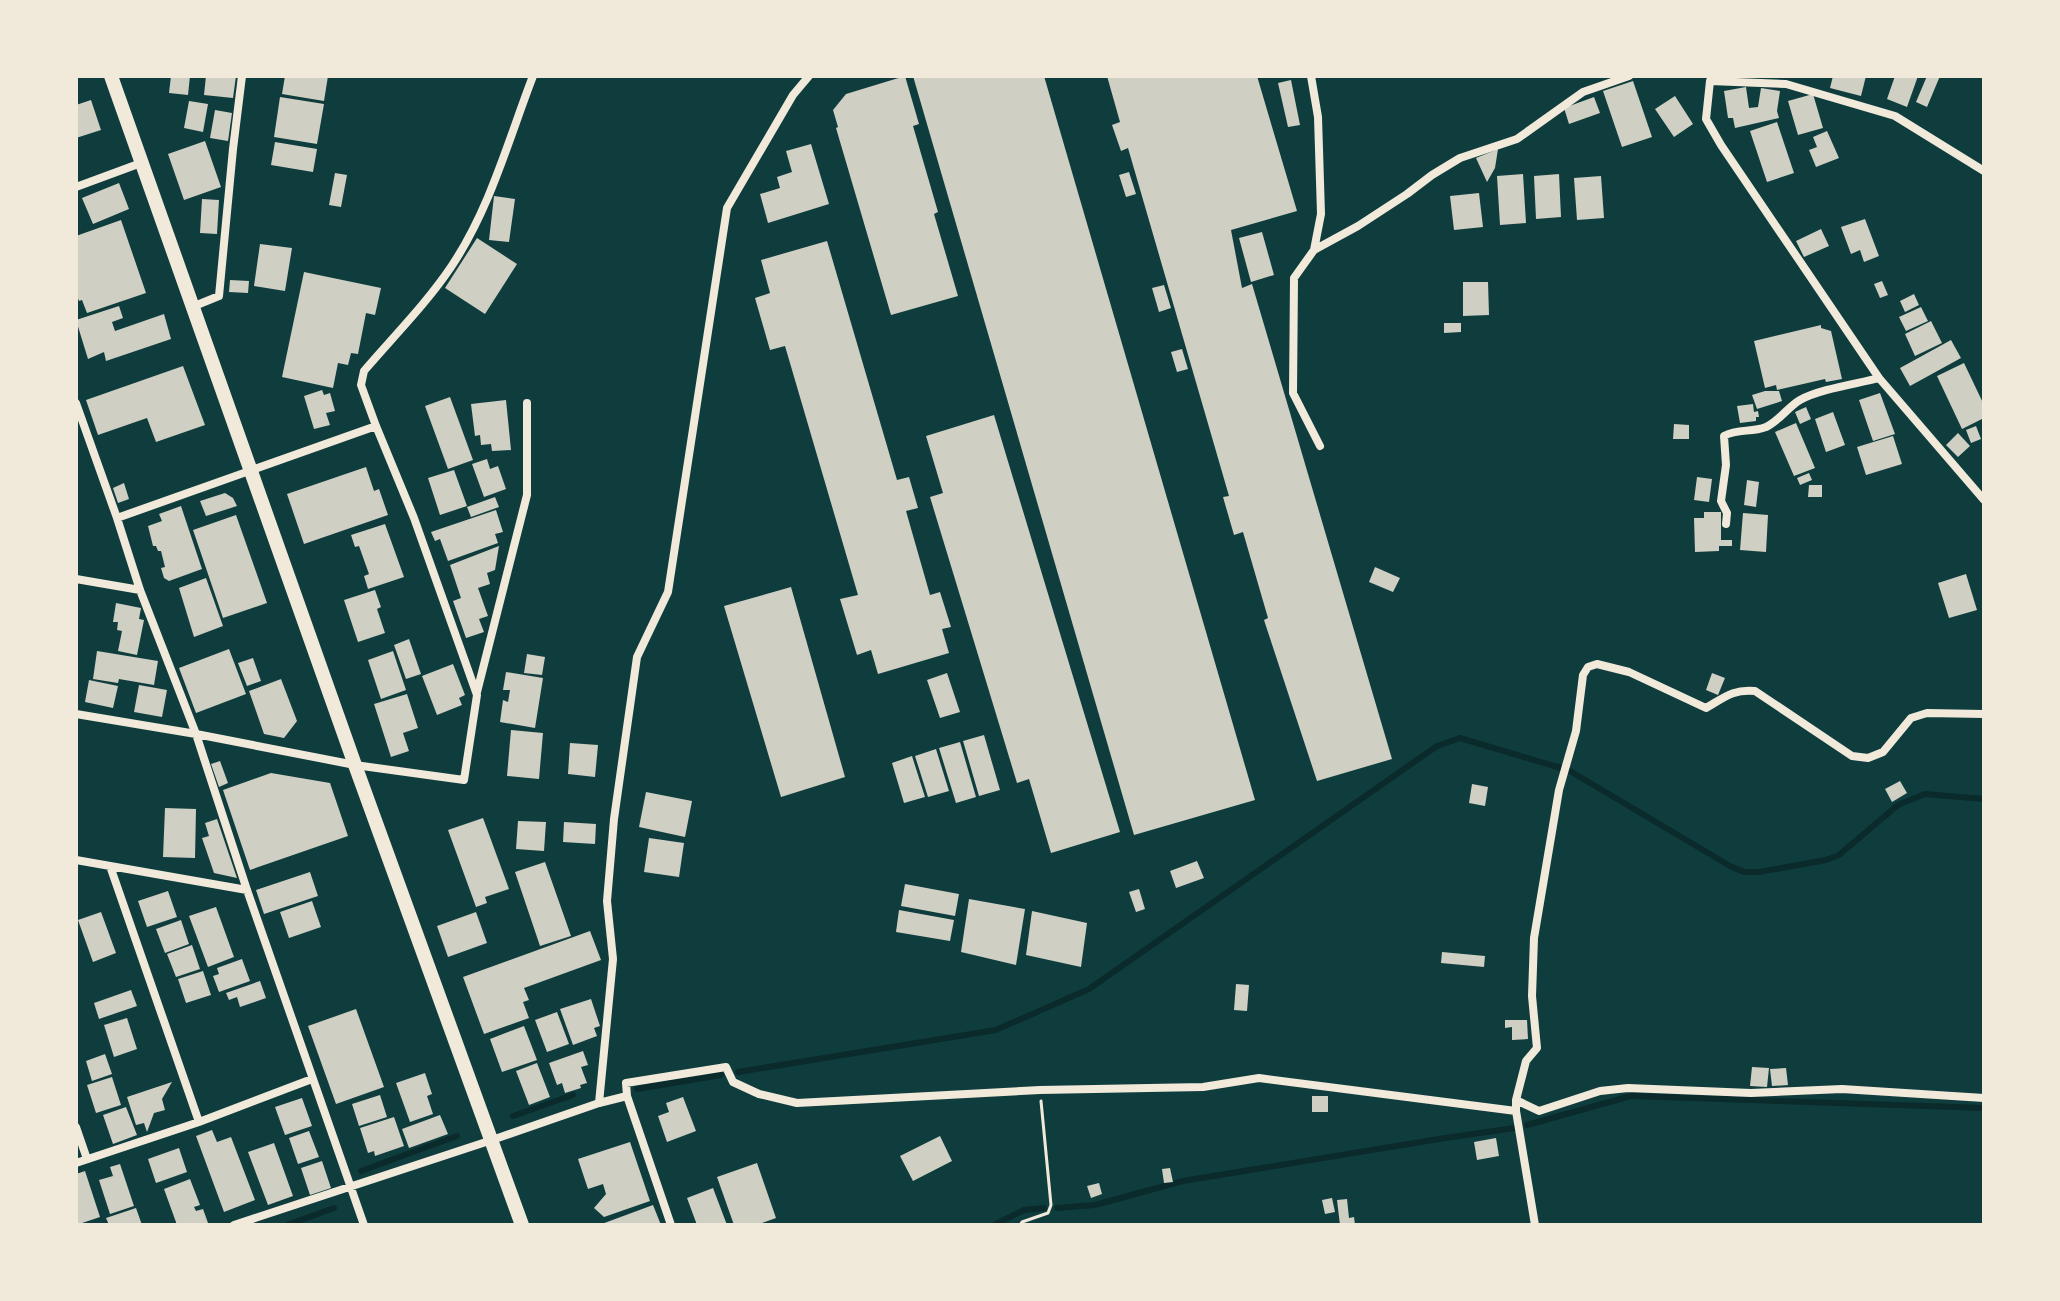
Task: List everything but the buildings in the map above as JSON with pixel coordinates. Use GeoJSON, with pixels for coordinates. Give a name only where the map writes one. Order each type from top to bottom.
{"type":"FeatureCollection","features":[{"type":"Feature","properties":{"kind":"main road"},"geometry":{"type":"LineString","coordinates":[[111,76],[522,1225]]}},
{"type":"Feature","properties":{"kind":"street"},"geometry":{"type":"LineString","coordinates":[[192,307],[219,296],[242,76]]}},
{"type":"Feature","properties":{"kind":"street"},"geometry":{"type":"LineString","coordinates":[[477,695],[414,518],[361,385],[364,371],[432,291],[469,238],[493,187],[533,76]]}},
{"type":"Feature","properties":{"kind":"street"},"geometry":{"type":"LineString","coordinates":[[599,1103],[613,959],[607,901],[614,819],[637,657],[668,592],[727,208],[793,95],[809,76]]}},
{"type":"Feature","properties":{"kind":"street"},"geometry":{"type":"LineString","coordinates":[[1311,76],[1318,117],[1321,214],[1314,250],[1294,278],[1293,393],[1320,446]]}},
{"type":"Feature","properties":{"kind":"street"},"geometry":{"type":"LineString","coordinates":[[1314,250],[1358,226],[1460,158],[1517,139],[1583,92],[1629,76]]}},
{"type":"Feature","properties":{"kind":"street"},"geometry":{"type":"LineString","coordinates":[[1984,171],[1895,116],[1786,84],[1712,79],[1706,119],[1721,145],[1879,378],[1984,500]]}},
{"type":"Feature","properties":{"kind":"street"},"geometry":{"type":"LineString","coordinates":[[76,187],[141,163]]}},
{"type":"Feature","properties":{"kind":"street"},"geometry":{"type":"LineString","coordinates":[[1726,524],[1727,513],[1721,501],[1726,465],[1724,436],[1734,431],[1765,427],[1798,401],[1811,395],[1879,378]]}},
{"type":"Feature","properties":{"kind":"street"},"geometry":{"type":"LineString","coordinates":[[76,403],[140,590],[196,734],[364,1225]]}},
{"type":"Feature","properties":{"kind":"street"},"geometry":{"type":"LineString","coordinates":[[76,714],[355,765],[464,780],[477,695],[527,495],[527,403]]}},
{"type":"Feature","properties":{"kind":"street"},"geometry":{"type":"LineString","coordinates":[[117,518],[376,426]]}},
{"type":"Feature","properties":{"kind":"street"},"geometry":{"type":"LineString","coordinates":[[76,579],[140,590]]}},
{"type":"Feature","properties":{"kind":"street"},"geometry":{"type":"LineString","coordinates":[[1535,1225],[1516,1100],[1526,1061],[1537,1048],[1532,996],[1534,938],[1559,790],[1576,731],[1583,675],[1588,667],[1597,664],[1629,672],[1706,708],[1728,694],[1742,690],[1755,691],[1852,756],[1868,758],[1883,752],[1911,718],[1927,713],[1984,714]]}},
{"type":"Feature","properties":{"kind":"street"},"geometry":{"type":"LineString","coordinates":[[76,860],[247,890]]}},
{"type":"Feature","properties":{"kind":"street"},"geometry":{"type":"LineString","coordinates":[[110,866],[199,1122]]}},
{"type":"Feature","properties":{"kind":"street"},"geometry":{"type":"LineString","coordinates":[[671,1225],[627,1096],[626,1083],[726,1067],[733,1082],[759,1094],[797,1103],[1040,1090],[1203,1087],[1259,1078],[1516,1111]]}},
{"type":"Feature","properties":{"kind":"street"},"geometry":{"type":"LineString","coordinates":[[76,1163],[199,1122],[312,1079]]}},
{"type":"Feature","properties":{"kind":"street"},"geometry":{"type":"LineString","coordinates":[[1516,1100],[1539,1111],[1600,1091],[1628,1088],[1751,1093],[1842,1089],[1984,1098]]}},
{"type":"Feature","properties":{"kind":"street"},"geometry":{"type":"LineString","coordinates":[[239,1224],[627,1096]]}},
{"type":"Feature","properties":{"kind":"street"},"geometry":{"type":"LineString","coordinates":[[76,1127],[87,1159]]}},
{"type":"Feature","properties":{"kind":"path"},"geometry":{"type":"LineString","coordinates":[[1020,1225],[1048,1213],[1051,1205],[1040,1090]]}},
{"type":"Feature","properties":{"kind":"waterway"},"geometry":{"type":"LineString","coordinates":[[738,1072],[996,1030],[1089,989],[1437,746],[1460,738],[1561,768]]}},
{"type":"Feature","properties":{"kind":"waterway"},"geometry":{"type":"LineString","coordinates":[[1570,771],[1744,872],[1759,872],[1839,855],[1898,805],[1925,794],[1984,799]]}},
{"type":"Feature","properties":{"kind":"waterway"},"geometry":{"type":"LineString","coordinates":[[637,1089],[721,1075]]}},
{"type":"Feature","properties":{"kind":"waterway"},"geometry":{"type":"LineString","coordinates":[[513,1116],[573,1095]]}},
{"type":"Feature","properties":{"kind":"waterway"},"geometry":{"type":"LineString","coordinates":[[1527,1125],[1631,1096],[1984,1108]]}},
{"type":"Feature","properties":{"kind":"waterway"},"geometry":{"type":"LineString","coordinates":[[1057,1208],[1095,1205],[1183,1181],[1514,1128]]}},
{"type":"Feature","properties":{"kind":"waterway"},"geometry":{"type":"LineString","coordinates":[[361,1171],[457,1136]]}},
{"type":"Feature","properties":{"kind":"waterway"},"geometry":{"type":"LineString","coordinates":[[287,1225],[334,1208]]}},
{"type":"Feature","properties":{"kind":"waterway"},"geometry":{"type":"LineString","coordinates":[[994,1225],[1024,1210],[1044,1208]]}}]}
